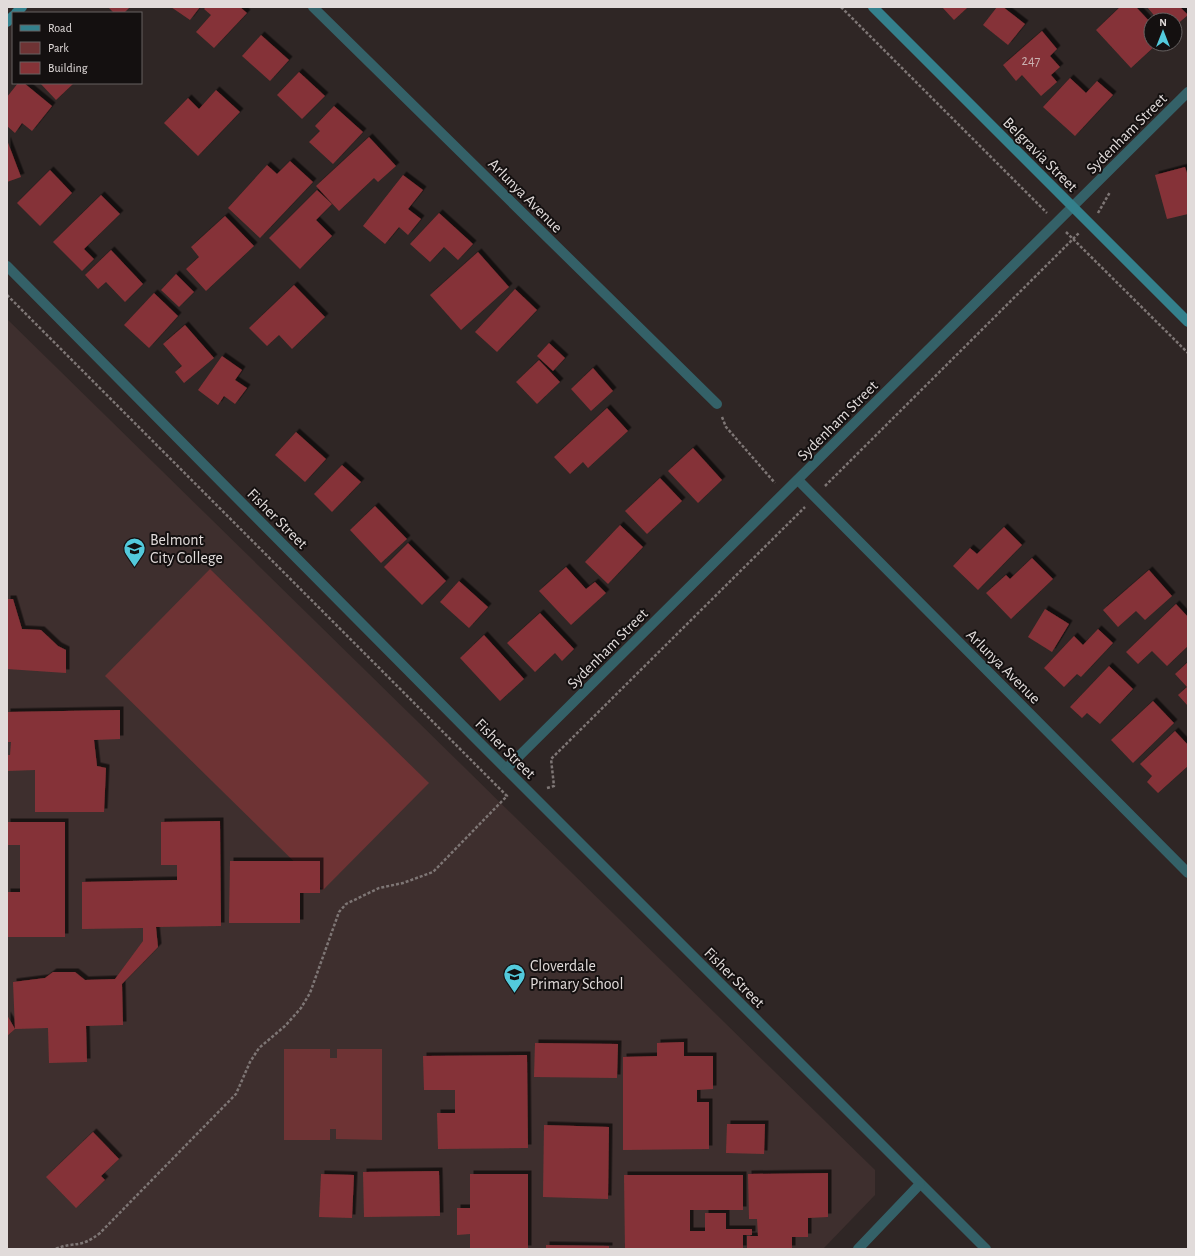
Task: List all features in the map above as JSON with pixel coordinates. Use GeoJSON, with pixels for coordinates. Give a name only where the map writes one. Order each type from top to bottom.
{"type":"FeatureCollection","features":[{"type":"Feature","properties":{"kind":"street","name":"Arlunya Avenue"},"geometry":{"type":"LineString","coordinates":[[313,7],[717,404]]}},
{"type":"Feature","properties":{"kind":"street","name":"Belgravia Street"},"geometry":{"type":"LineString","coordinates":[[873,7],[1188,322]]}},
{"type":"Feature","properties":{"kind":"street","name":"Sydenham Street"},"geometry":{"type":"LineString","coordinates":[[506,770],[1188,92]]}},
{"type":"Feature","properties":{"kind":"street","name":"Fisher Street"},"geometry":{"type":"LineString","coordinates":[[7,266],[506,770],[986,1249]]}},
{"type":"Feature","properties":{"kind":"street","name":"Arlunya Avenue"},"geometry":{"type":"LineString","coordinates":[[798,480],[1188,873]]}},
{"type":"Feature","properties":{"kind":"street"},"geometry":{"type":"LineString","coordinates":[[858,1249],[920,1184]]}},
{"type":"Feature","properties":{"kind":"path"},"geometry":{"type":"LineString","coordinates":[[841,7],[1188,353]]}},
{"type":"Feature","properties":{"kind":"path"},"geometry":{"type":"LineString","coordinates":[[55,1249],[85,1243],[100,1232],[236,1094],[250,1062],[259,1048],[285,1026],[301,1008],[310,993],[339,912],[346,904],[380,888],[403,883],[433,872],[507,796],[554,786],[551,759],[1089,223],[1101,210],[1111,189]]}},
{"type":"Feature","properties":{"kind":"path"},"geometry":{"type":"LineString","coordinates":[[7,296],[507,796]]}},
{"type":"Feature","properties":{"kind":"path"},"geometry":{"type":"LineString","coordinates":[[717,404],[726,427],[784,493]]}},
{"type":"Feature","properties":{"kind":"shaded area"},"geometry":{"type":"Polygon","coordinates":[[[7,319],[875,1170],[875,1195],[823,1249],[7,1249],[7,319]]]}},
{"type":"Feature","properties":{"kind":"green space"},"geometry":{"type":"Polygon","coordinates":[[[210,569],[429,783],[323,890],[105,676],[210,569]]]}},
{"type":"Feature","properties":{"kind":"green space"},"geometry":{"type":"Polygon","coordinates":[[[284,1049],[330,1049],[330,1058],[337,1058],[337,1049],[382,1049],[382,1140],[336,1139],[336,1129],[330,1129],[330,1140],[284,1140],[284,1049]]]}},
{"type":"Feature","properties":{"kind":"building"},"geometry":{"type":"Polygon","coordinates":[[[108,7],[130,7],[125,12],[113,12],[108,7]]]}},
{"type":"Feature","properties":{"kind":"building"},"geometry":{"type":"Polygon","coordinates":[[[171,7],[200,7],[190,20],[171,7]]]}},
{"type":"Feature","properties":{"kind":"building"},"geometry":{"type":"Polygon","coordinates":[[[206,7],[240,7],[247,13],[214,48],[196,32],[211,15],[204,9],[206,7]]]}},
{"type":"Feature","properties":{"kind":"building"},"geometry":{"type":"Polygon","coordinates":[[[942,7],[966,7],[967,8],[954,20],[942,7]]]}},
{"type":"Feature","properties":{"kind":"building"},"geometry":{"type":"Polygon","coordinates":[[[997,7],[1003,7],[1025,24],[1008,45],[983,25],[997,7]]]}},
{"type":"Feature","properties":{"kind":"building"},"geometry":{"type":"Polygon","coordinates":[[[1120,7],[1136,7],[1143,14],[1143,52],[1148,52],[1131,68],[1096,30],[1120,7]]]}},
{"type":"Feature","properties":{"kind":"building"},"geometry":{"type":"Polygon","coordinates":[[[1147,7],[1180,7],[1188,15],[1183,19],[1183,12],[1151,12],[1147,7]]]}},
{"type":"Feature","properties":{"kind":"building"},"geometry":{"type":"Polygon","coordinates":[[[1042,31],[1057,49],[1050,56],[1060,67],[1051,75],[1057,82],[1041,96],[1022,75],[1016,81],[1003,65],[1042,31]]]}},
{"type":"Feature","properties":{"kind":"building"},"geometry":{"type":"Polygon","coordinates":[[[261,35],[289,60],[270,81],[242,56],[261,35]]]}},
{"type":"Feature","properties":{"kind":"building"},"geometry":{"type":"Polygon","coordinates":[[[299,72],[325,96],[302,119],[277,95],[299,72]]]}},
{"type":"Feature","properties":{"kind":"building"},"geometry":{"type":"Polygon","coordinates":[[[1070,78],[1086,93],[1097,81],[1113,95],[1075,136],[1043,107],[1070,78]]]}},
{"type":"Feature","properties":{"kind":"building"},"geometry":{"type":"Polygon","coordinates":[[[17,84],[25,84],[52,106],[32,131],[22,123],[15,133],[7,126],[7,97],[17,84]]]}},
{"type":"Feature","properties":{"kind":"building"},"geometry":{"type":"Polygon","coordinates":[[[41,84],[73,84],[56,100],[41,84]]]}},
{"type":"Feature","properties":{"kind":"building"},"geometry":{"type":"Polygon","coordinates":[[[216,90],[240,112],[198,156],[164,123],[188,98],[199,109],[216,90]]]}},
{"type":"Feature","properties":{"kind":"building"},"geometry":{"type":"Polygon","coordinates":[[[334,106],[363,132],[333,164],[309,142],[320,131],[315,126],[334,106]]]}},
{"type":"Feature","properties":{"kind":"building"},"geometry":{"type":"Polygon","coordinates":[[[369,137],[396,166],[378,182],[374,178],[339,211],[316,186],[369,137]]]}},
{"type":"Feature","properties":{"kind":"building"},"geometry":{"type":"Polygon","coordinates":[[[7,140],[21,177],[7,182],[7,140]]]}},
{"type":"Feature","properties":{"kind":"building"},"geometry":{"type":"Polygon","coordinates":[[[290,161],[313,182],[260,238],[228,208],[267,165],[277,174],[290,161]]]}},
{"type":"Feature","properties":{"kind":"building"},"geometry":{"type":"Polygon","coordinates":[[[1185,167],[1188,176],[1188,214],[1167,219],[1155,175],[1185,167]]]}},
{"type":"Feature","properties":{"kind":"building"},"geometry":{"type":"Polygon","coordinates":[[[50,170],[72,193],[40,226],[17,203],[50,170]]]}},
{"type":"Feature","properties":{"kind":"building"},"geometry":{"type":"Polygon","coordinates":[[[403,175],[423,190],[408,209],[421,219],[408,235],[399,227],[385,244],[363,226],[403,175]]]}},
{"type":"Feature","properties":{"kind":"building"},"geometry":{"type":"Polygon","coordinates":[[[317,190],[332,204],[316,220],[332,236],[300,269],[269,238],[317,190]]]}},
{"type":"Feature","properties":{"kind":"building"},"geometry":{"type":"Polygon","coordinates":[[[101,195],[120,214],[84,249],[94,259],[82,271],[53,242],[101,195]]]}},
{"type":"Feature","properties":{"kind":"building"},"geometry":{"type":"Polygon","coordinates":[[[439,213],[473,244],[458,260],[444,247],[430,262],[410,244],[439,213]]]}},
{"type":"Feature","properties":{"kind":"building"},"geometry":{"type":"Polygon","coordinates":[[[225,216],[254,246],[206,291],[186,269],[199,257],[191,247],[225,216]]]}},
{"type":"Feature","properties":{"kind":"building"},"geometry":{"type":"Polygon","coordinates":[[[111,250],[143,284],[125,302],[106,282],[98,289],[85,275],[111,250]]]}},
{"type":"Feature","properties":{"kind":"building"},"geometry":{"type":"Polygon","coordinates":[[[478,252],[509,287],[461,330],[430,295],[478,252]]]}},
{"type":"Feature","properties":{"kind":"building"},"geometry":{"type":"Polygon","coordinates":[[[176,274],[194,292],[179,307],[161,290],[176,274]]]}},
{"type":"Feature","properties":{"kind":"building"},"geometry":{"type":"Polygon","coordinates":[[[294,285],[325,317],[292,349],[279,335],[267,346],[249,328],[294,285]]]}},
{"type":"Feature","properties":{"kind":"building"},"geometry":{"type":"Polygon","coordinates":[[[515,289],[537,310],[497,352],[475,332],[515,289]]]}},
{"type":"Feature","properties":{"kind":"building"},"geometry":{"type":"Polygon","coordinates":[[[154,293],[178,316],[149,348],[124,325],[154,293]]]}},
{"type":"Feature","properties":{"kind":"building"},"geometry":{"type":"Polygon","coordinates":[[[185,325],[214,358],[184,383],[175,372],[182,366],[163,344],[185,325]]]}},
{"type":"Feature","properties":{"kind":"building"},"geometry":{"type":"Polygon","coordinates":[[[549,343],[565,358],[553,371],[537,356],[549,343]]]}},
{"type":"Feature","properties":{"kind":"building"},"geometry":{"type":"Polygon","coordinates":[[[222,356],[242,370],[235,380],[247,388],[235,404],[224,396],[218,405],[198,390],[222,356]]]}},
{"type":"Feature","properties":{"kind":"building"},"geometry":{"type":"Polygon","coordinates":[[[539,360],[560,382],[537,404],[516,382],[539,360]]]}},
{"type":"Feature","properties":{"kind":"building"},"geometry":{"type":"Polygon","coordinates":[[[593,368],[613,391],[591,411],[571,389],[593,368]]]}},
{"type":"Feature","properties":{"kind":"building"},"geometry":{"type":"Polygon","coordinates":[[[607,408],[628,431],[588,468],[583,462],[570,474],[554,457],[607,408]]]}},
{"type":"Feature","properties":{"kind":"building"},"geometry":{"type":"Polygon","coordinates":[[[296,432],[326,459],[305,482],[275,455],[296,432]]]}},
{"type":"Feature","properties":{"kind":"building"},"geometry":{"type":"Polygon","coordinates":[[[693,448],[722,480],[698,503],[668,471],[693,448]]]}},
{"type":"Feature","properties":{"kind":"building"},"geometry":{"type":"Polygon","coordinates":[[[342,465],[361,482],[332,512],[314,494],[342,465]]]}},
{"type":"Feature","properties":{"kind":"building"},"geometry":{"type":"Polygon","coordinates":[[[660,478],[682,501],[647,534],[625,511],[660,478]]]}},
{"type":"Feature","properties":{"kind":"building"},"geometry":{"type":"Polygon","coordinates":[[[375,506],[407,539],[381,563],[350,530],[375,506]]]}},
{"type":"Feature","properties":{"kind":"building"},"geometry":{"type":"Polygon","coordinates":[[[620,525],[643,547],[608,584],[585,562],[620,525]]]}},
{"type":"Feature","properties":{"kind":"building"},"geometry":{"type":"Polygon","coordinates":[[[1004,527],[1022,545],[978,590],[953,566],[970,548],[977,554],[1004,527]]]}},
{"type":"Feature","properties":{"kind":"building"},"geometry":{"type":"Polygon","coordinates":[[[408,543],[446,581],[422,605],[384,567],[408,543]]]}},
{"type":"Feature","properties":{"kind":"building"},"geometry":{"type":"Polygon","coordinates":[[[1032,558],[1053,579],[1011,619],[986,593],[1006,575],[1010,579],[1032,558]]]}},
{"type":"Feature","properties":{"kind":"building"},"geometry":{"type":"Polygon","coordinates":[[[566,567],[586,589],[595,582],[606,593],[571,625],[539,591],[566,567]]]}},
{"type":"Feature","properties":{"kind":"building"},"geometry":{"type":"Polygon","coordinates":[[[1149,570],[1172,596],[1145,620],[1136,611],[1118,627],[1103,610],[1149,570]]]}},
{"type":"Feature","properties":{"kind":"building"},"geometry":{"type":"Polygon","coordinates":[[[459,581],[488,607],[469,628],[440,602],[459,581]]]}},
{"type":"Feature","properties":{"kind":"building"},"geometry":{"type":"Polygon","coordinates":[[[7,599],[13,599],[22,629],[41,630],[58,646],[66,650],[66,673],[7,669],[7,599]]]}},
{"type":"Feature","properties":{"kind":"building"},"geometry":{"type":"Polygon","coordinates":[[[1176,604],[1188,617],[1188,646],[1167,666],[1152,651],[1138,664],[1126,652],[1176,604]]]}},
{"type":"Feature","properties":{"kind":"building"},"geometry":{"type":"Polygon","coordinates":[[[1045,609],[1069,624],[1052,652],[1028,637],[1045,609]]]}},
{"type":"Feature","properties":{"kind":"building"},"geometry":{"type":"Polygon","coordinates":[[[540,613],[574,649],[562,661],[555,653],[535,672],[507,643],[540,613]]]}},
{"type":"Feature","properties":{"kind":"building"},"geometry":{"type":"Polygon","coordinates":[[[1098,629],[1113,643],[1081,677],[1077,674],[1064,687],[1044,668],[1074,636],[1083,645],[1098,629]]]}},
{"type":"Feature","properties":{"kind":"building"},"geometry":{"type":"Polygon","coordinates":[[[484,635],[524,679],[500,701],[460,658],[484,635]]]}},
{"type":"Feature","properties":{"kind":"building"},"geometry":{"type":"Polygon","coordinates":[[[1188,662],[1188,706],[1178,695],[1187,687],[1175,674],[1188,662]]]}},
{"type":"Feature","properties":{"kind":"building"},"geometry":{"type":"Polygon","coordinates":[[[1109,666],[1133,689],[1100,724],[1087,713],[1082,718],[1070,707],[1109,666]]]}},
{"type":"Feature","properties":{"kind":"building"},"geometry":{"type":"Polygon","coordinates":[[[1153,701],[1174,723],[1133,763],[1111,740],[1153,701]]]}},
{"type":"Feature","properties":{"kind":"building"},"geometry":{"type":"Polygon","coordinates":[[[120,710],[120,739],[94,740],[97,766],[106,768],[104,812],[35,812],[35,770],[7,771],[7,755],[10,755],[11,742],[7,742],[7,712],[120,710]]]}},
{"type":"Feature","properties":{"kind":"building"},"geometry":{"type":"Polygon","coordinates":[[[1175,731],[1188,745],[1188,766],[1158,793],[1147,782],[1152,776],[1140,764],[1175,731]]]}},
{"type":"Feature","properties":{"kind":"building"},"geometry":{"type":"Polygon","coordinates":[[[220,821],[221,926],[156,927],[158,947],[122,984],[123,1025],[86,1026],[87,1062],[49,1063],[48,1028],[15,1029],[13,982],[45,978],[53,972],[75,972],[85,980],[115,979],[143,941],[143,928],[82,929],[82,882],[177,880],[177,865],[161,865],[161,822],[220,821]]]}},
{"type":"Feature","properties":{"kind":"building"},"geometry":{"type":"Polygon","coordinates":[[[7,822],[65,822],[65,937],[7,937],[7,892],[20,892],[20,845],[7,845],[7,822]]]}},
{"type":"Feature","properties":{"kind":"building"},"geometry":{"type":"Polygon","coordinates":[[[230,861],[320,861],[320,893],[300,893],[300,923],[229,923],[230,861]]]}},
{"type":"Feature","properties":{"kind":"building"},"geometry":{"type":"Polygon","coordinates":[[[7,1015],[15,1029],[7,1036],[7,1015]]]}},
{"type":"Feature","properties":{"kind":"building"},"geometry":{"type":"Polygon","coordinates":[[[684,1042],[684,1056],[713,1056],[713,1089],[697,1090],[697,1102],[709,1102],[709,1149],[623,1150],[623,1057],[657,1056],[657,1043],[684,1042]]]}},
{"type":"Feature","properties":{"kind":"building"},"geometry":{"type":"Polygon","coordinates":[[[535,1043],[618,1044],[617,1078],[534,1077],[535,1043]]]}},
{"type":"Feature","properties":{"kind":"building"},"geometry":{"type":"Polygon","coordinates":[[[527,1055],[528,1148],[438,1149],[437,1113],[455,1113],[455,1090],[424,1090],[423,1056],[527,1055]]]}},
{"type":"Feature","properties":{"kind":"building"},"geometry":{"type":"Polygon","coordinates":[[[727,1124],[765,1124],[764,1154],[726,1153],[727,1124]]]}},
{"type":"Feature","properties":{"kind":"building"},"geometry":{"type":"Polygon","coordinates":[[[544,1125],[609,1127],[608,1199],[543,1197],[544,1125]]]}},
{"type":"Feature","properties":{"kind":"building"},"geometry":{"type":"Polygon","coordinates":[[[93,1132],[119,1159],[101,1176],[105,1180],[76,1208],[46,1177],[93,1132]]]}},
{"type":"Feature","properties":{"kind":"building"},"geometry":{"type":"Polygon","coordinates":[[[439,1171],[440,1216],[364,1217],[363,1172],[439,1171]]]}},
{"type":"Feature","properties":{"kind":"building"},"geometry":{"type":"Polygon","coordinates":[[[828,1173],[828,1217],[808,1218],[808,1237],[792,1237],[792,1249],[747,1249],[747,1236],[758,1236],[757,1219],[749,1219],[748,1174],[828,1173]]]}},
{"type":"Feature","properties":{"kind":"building"},"geometry":{"type":"Polygon","coordinates":[[[321,1174],[354,1175],[352,1218],[319,1217],[321,1174]]]}},
{"type":"Feature","properties":{"kind":"building"},"geometry":{"type":"Polygon","coordinates":[[[470,1174],[528,1174],[528,1249],[470,1249],[470,1234],[457,1235],[457,1208],[470,1208],[470,1174]]]}},
{"type":"Feature","properties":{"kind":"building"},"geometry":{"type":"Polygon","coordinates":[[[624,1175],[743,1175],[743,1210],[690,1210],[690,1231],[705,1231],[705,1213],[726,1213],[726,1229],[752,1229],[752,1235],[743,1235],[743,1249],[625,1249],[624,1175]]]}},
{"type":"Feature","properties":{"kind":"building"},"geometry":{"type":"Polygon","coordinates":[[[546,1245],[609,1246],[609,1249],[546,1249],[546,1245]]]}},
{"type":"Feature","properties":{"kind":"place","name":"Belmont City College"},"geometry":{"type":"Point","coordinates":[134,568]}},
{"type":"Feature","properties":{"kind":"place","name":"Cloverdale Primary School"},"geometry":{"type":"Point","coordinates":[515,994]}}]}
